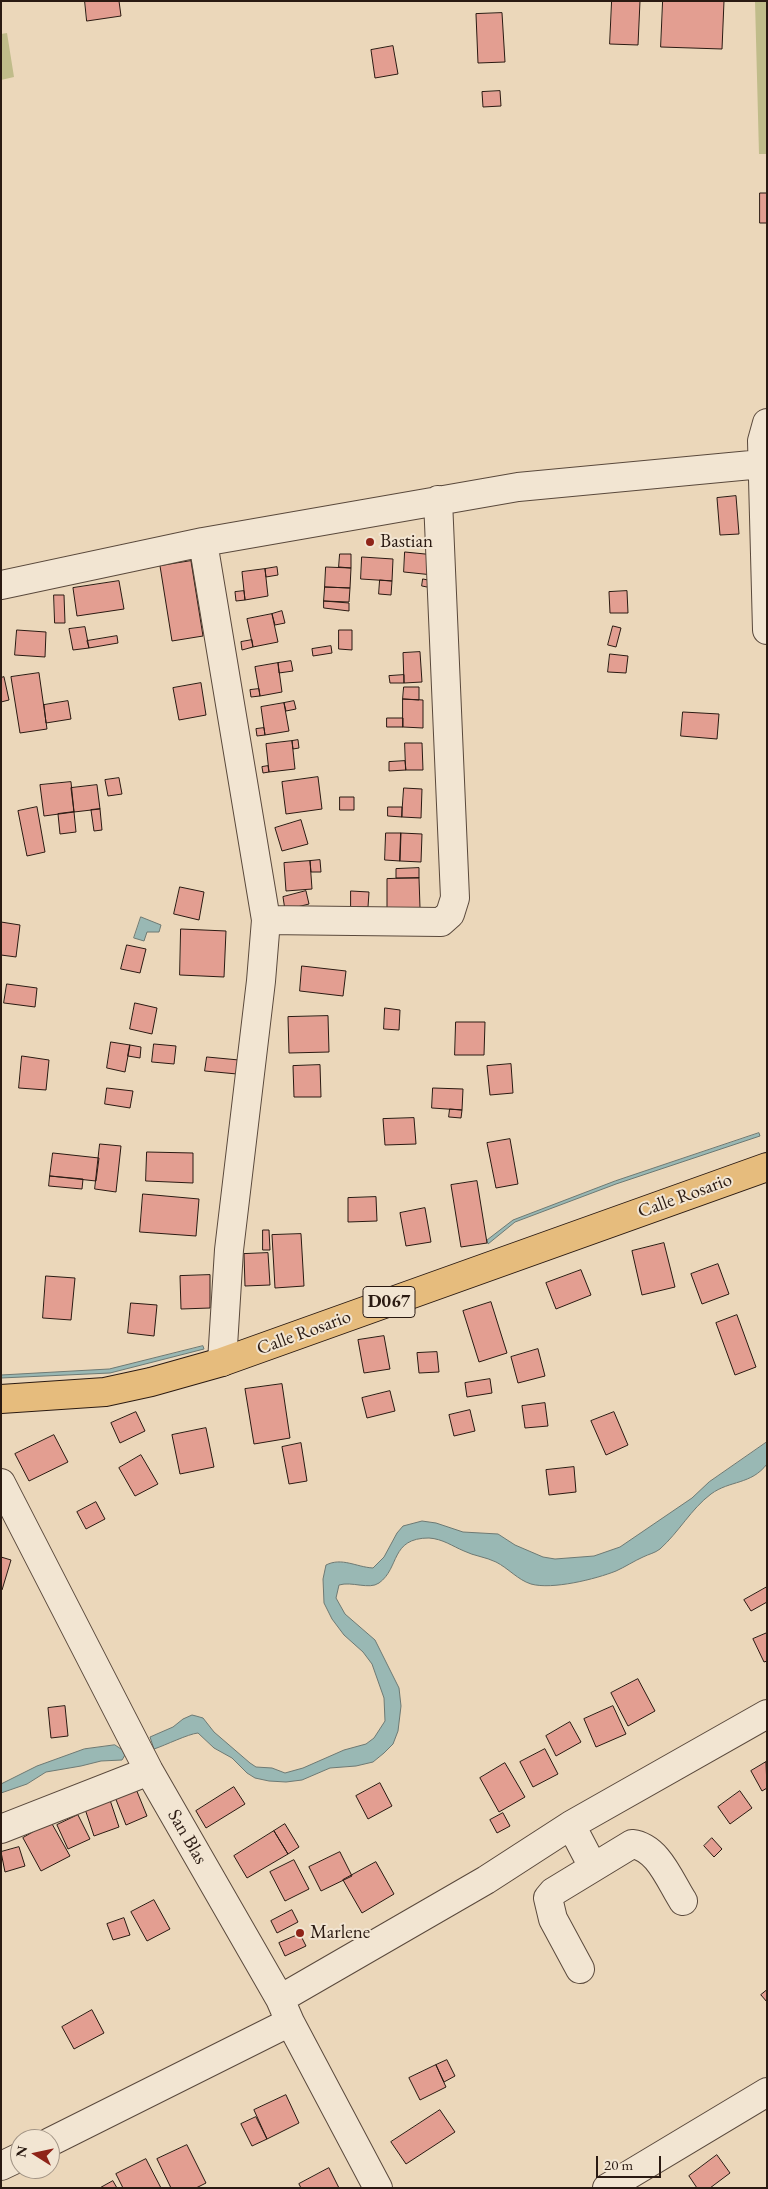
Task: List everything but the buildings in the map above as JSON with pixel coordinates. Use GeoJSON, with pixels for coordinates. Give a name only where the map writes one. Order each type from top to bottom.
{"type":"FeatureCollection","features":[{"type":"Feature","properties":{"kind":"main road","name":"Calle Rosario"},"geometry":{"type":"LineString","coordinates":[[1,1398],[105,1392],[151,1382],[222,1362],[767,1166]]}},
{"type":"Feature","properties":{"kind":"street"},"geometry":{"type":"LineString","coordinates":[[767,423],[762,441],[767,630]]}},
{"type":"Feature","properties":{"kind":"street"},"geometry":{"type":"LineString","coordinates":[[1,585],[203,542],[518,487],[762,464]]}},
{"type":"Feature","properties":{"kind":"street"},"geometry":{"type":"LineString","coordinates":[[266,920],[441,922],[450,914],[455,898],[438,500]]}},
{"type":"Feature","properties":{"kind":"street"},"geometry":{"type":"LineString","coordinates":[[203,542],[266,920],[261,981],[229,1250],[222,1362]]}},
{"type":"Feature","properties":{"kind":"street","name":"San Blas"},"geometry":{"type":"LineString","coordinates":[[1,1483],[149,1771],[285,2010],[378,2188]]}},
{"type":"Feature","properties":{"kind":"street"},"geometry":{"type":"LineString","coordinates":[[60,2136],[285,2010],[572,1825],[767,1714]]}},
{"type":"Feature","properties":{"kind":"street"},"geometry":{"type":"LineString","coordinates":[[1,1828],[149,1771]]}},
{"type":"Feature","properties":{"kind":"street"},"geometry":{"type":"LineString","coordinates":[[572,1825],[593,1867]]}},
{"type":"Feature","properties":{"kind":"street"},"geometry":{"type":"LineString","coordinates":[[580,1969],[553,1919],[548,1898],[553,1892],[632,1844],[641,1845],[654,1855],[683,1901]]}},
{"type":"Feature","properties":{"kind":"street"},"geometry":{"type":"LineString","coordinates":[[625,2183],[767,2092]]}},
{"type":"Feature","properties":{"kind":"shaded area"},"geometry":{"type":"Polygon","coordinates":[[[755,1],[767,1],[767,154],[759,154],[755,1]]]}},
{"type":"Feature","properties":{"kind":"shaded area"},"geometry":{"type":"Polygon","coordinates":[[[7,33],[14,77],[1,80],[1,34],[7,33]]]}},
{"type":"Feature","properties":{"kind":"water"},"geometry":{"type":"Polygon","coordinates":[[[141,917],[161,925],[159,932],[147,932],[144,941],[134,938],[141,917]]]}},
{"type":"Feature","properties":{"kind":"water"},"geometry":{"type":"Polygon","coordinates":[[[759,1133],[760,1136],[616,1184],[515,1222],[488,1244],[487,1240],[513,1220],[615,1181],[759,1133]]]}},
{"type":"Feature","properties":{"kind":"water"},"geometry":{"type":"Polygon","coordinates":[[[203,1346],[204,1349],[110,1373],[1,1378],[1,1375],[109,1369],[203,1346]]]}},
{"type":"Feature","properties":{"kind":"water"},"geometry":{"type":"Polygon","coordinates":[[[767,1442],[767,1464],[761,1471],[754,1476],[726,1486],[711,1494],[658,1550],[616,1571],[562,1585],[531,1584],[496,1562],[468,1553],[443,1541],[429,1538],[417,1539],[402,1548],[386,1577],[379,1583],[370,1586],[339,1585],[336,1598],[345,1614],[375,1640],[399,1688],[401,1706],[398,1731],[393,1744],[373,1762],[356,1766],[330,1768],[302,1780],[286,1782],[269,1781],[255,1778],[247,1773],[232,1758],[214,1748],[198,1733],[154,1749],[150,1737],[173,1727],[192,1715],[203,1718],[214,1732],[256,1767],[272,1768],[285,1773],[303,1768],[344,1750],[366,1744],[374,1738],[385,1721],[384,1698],[372,1664],[363,1652],[344,1635],[332,1619],[324,1603],[323,1579],[326,1565],[343,1562],[373,1568],[384,1557],[403,1526],[422,1521],[436,1523],[463,1532],[498,1534],[515,1545],[543,1557],[555,1559],[594,1556],[620,1547],[692,1498],[709,1482],[767,1442]]]}},
{"type":"Feature","properties":{"kind":"water"},"geometry":{"type":"Polygon","coordinates":[[[115,1745],[124,1751],[125,1755],[122,1760],[101,1761],[46,1772],[27,1784],[1,1793],[1,1784],[37,1766],[84,1749],[115,1745]]]}},
{"type":"Feature","properties":{"kind":"place","name":"Bastian"},"geometry":{"type":"Point","coordinates":[370,542]}},
{"type":"Feature","properties":{"kind":"place","name":"Marlene"},"geometry":{"type":"Point","coordinates":[300,1933]}}]}
